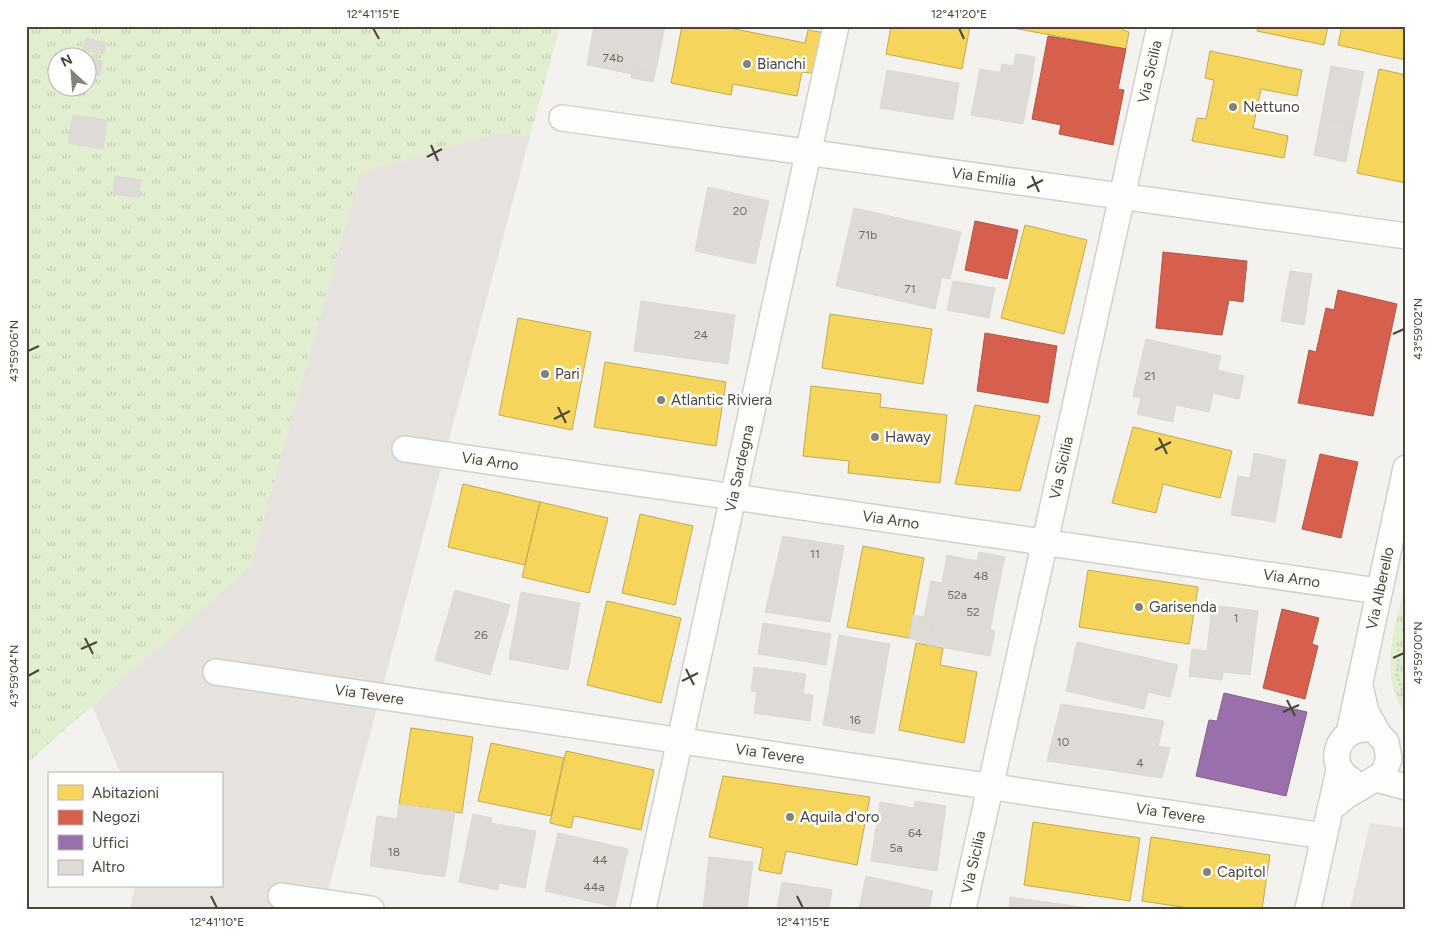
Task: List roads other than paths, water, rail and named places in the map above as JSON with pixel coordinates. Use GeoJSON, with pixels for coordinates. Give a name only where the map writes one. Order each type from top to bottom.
{"type":"FeatureCollection","features":[{"type":"Feature","properties":{"kind":"street","name":"Via Sardegna"},"geometry":{"type":"LineString","coordinates":[[643,909],[836,26]]}},
{"type":"Feature","properties":{"kind":"street","name":"Via Sicilia"},"geometry":{"type":"LineString","coordinates":[[963,909],[1160,26]]}},
{"type":"Feature","properties":{"kind":"street","name":"Via Emilia"},"geometry":{"type":"LineString","coordinates":[[562,118],[1406,236]]}},
{"type":"Feature","properties":{"kind":"street","name":"Via Arno"},"geometry":{"type":"LineString","coordinates":[[405,450],[1378,591]]}},
{"type":"Feature","properties":{"kind":"street","name":"Via Alberello"},"geometry":{"type":"LineString","coordinates":[[1308,909],[1340,770],[1336,753],[1338,745],[1349,733],[1378,591],[1406,468]]}},
{"type":"Feature","properties":{"kind":"street","name":"Via Tevere"},"geometry":{"type":"LineString","coordinates":[[216,672],[1324,836]]}},
{"type":"Feature","properties":{"kind":"street","name":"Via Alberello"},"geometry":{"type":"LineString","coordinates":[[1330,809],[1371,781],[1387,767],[1389,750],[1366,712],[1359,681]]}},
{"type":"Feature","properties":{"kind":"street"},"geometry":{"type":"LineString","coordinates":[[1349,733],[1364,729],[1382,738],[1406,762]]}},
{"type":"Feature","properties":{"kind":"street"},"geometry":{"type":"LineString","coordinates":[[1340,770],[1351,780],[1371,781],[1406,787]]}},
{"type":"Feature","properties":{"kind":"street"},"geometry":{"type":"LineString","coordinates":[[281,896],[371,909]]}},
{"type":"Feature","properties":{"kind":"place","name":"Bianchi"},"geometry":{"type":"Point","coordinates":[747,64]}},
{"type":"Feature","properties":{"kind":"place","name":"Nettuno"},"geometry":{"type":"Point","coordinates":[1233,107]}},
{"type":"Feature","properties":{"kind":"place","name":"Pari"},"geometry":{"type":"Point","coordinates":[545,374]}},
{"type":"Feature","properties":{"kind":"place","name":"Atlantic Riviera"},"geometry":{"type":"Point","coordinates":[661,400]}},
{"type":"Feature","properties":{"kind":"place","name":"Haway"},"geometry":{"type":"Point","coordinates":[875,437]}},
{"type":"Feature","properties":{"kind":"place","name":"Garisenda"},"geometry":{"type":"Point","coordinates":[1139,607]}},
{"type":"Feature","properties":{"kind":"place","name":"Aquila d'oro"},"geometry":{"type":"Point","coordinates":[790,817]}},
{"type":"Feature","properties":{"kind":"place","name":"Capitol"},"geometry":{"type":"Point","coordinates":[1207,872]}}]}
